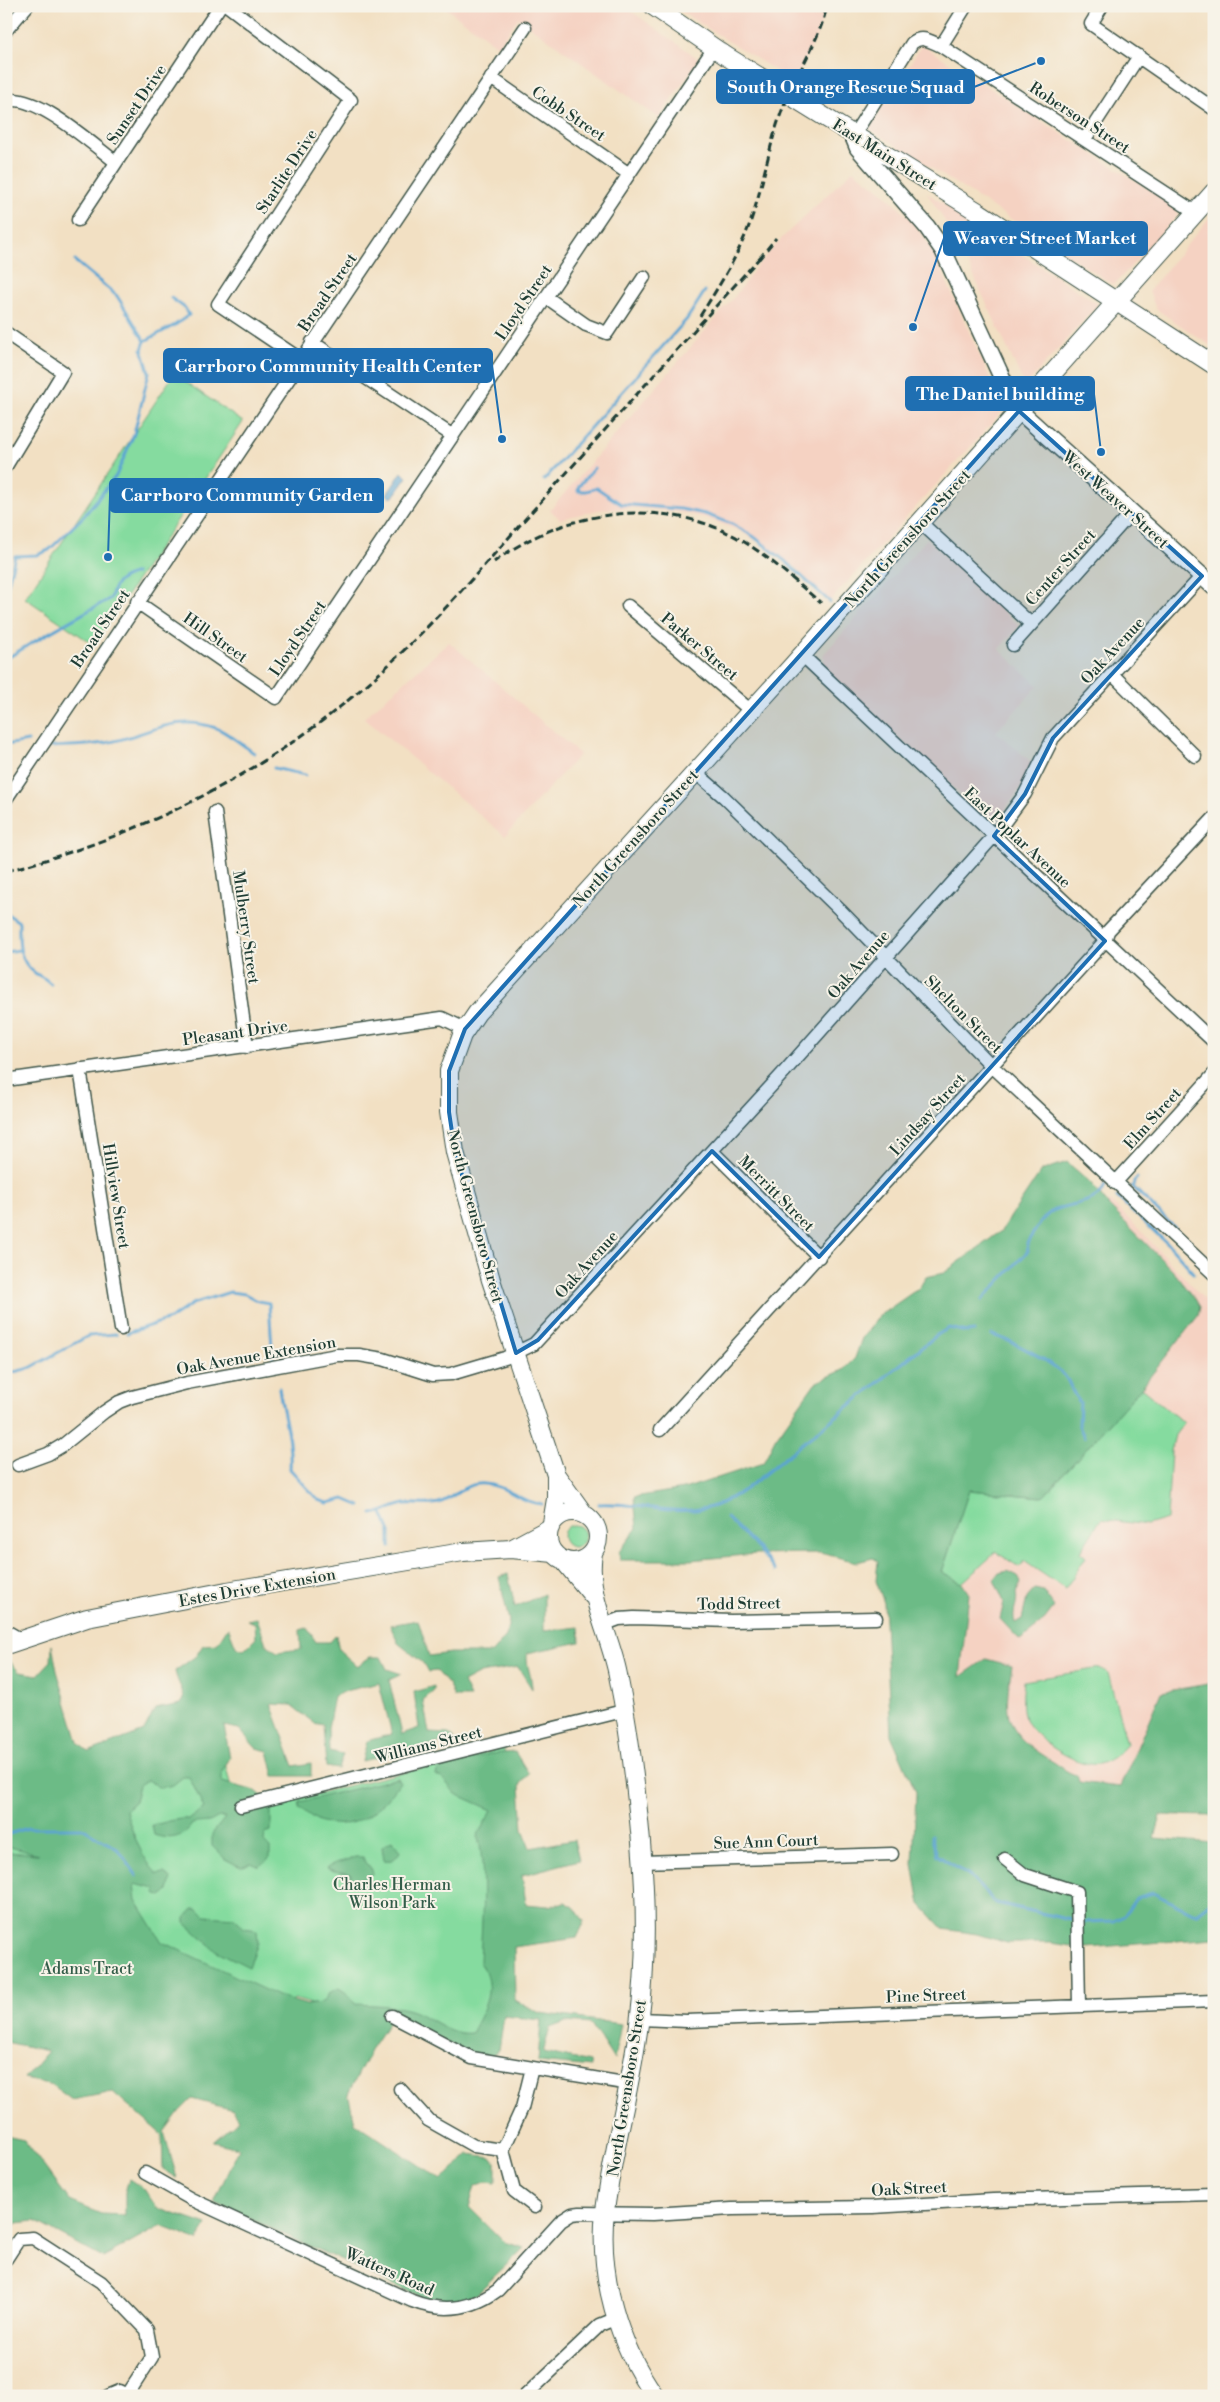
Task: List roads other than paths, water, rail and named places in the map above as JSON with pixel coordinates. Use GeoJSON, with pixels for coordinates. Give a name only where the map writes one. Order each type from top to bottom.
{"type":"FeatureCollection","features":[{"type":"Feature","properties":{"kind":"main road","name":"East Main Street"},"geometry":{"type":"LineString","coordinates":[[653,6],[714,48],[822,114],[853,136],[864,140],[1214,365]]}},
{"type":"Feature","properties":{"kind":"main road","name":"North Greensboro Street"},"geometry":{"type":"LineString","coordinates":[[584,1514],[556,1475],[491,1280],[455,1152],[448,1098],[449,1072],[465,1028],[802,655],[1214,192]]}},
{"type":"Feature","properties":{"kind":"main road","name":"North Greensboro Street"},"geometry":{"type":"LineString","coordinates":[[551,1525],[556,1499],[556,1475]]}},
{"type":"Feature","properties":{"kind":"main road"},"geometry":{"type":"LineString","coordinates":[[570,1512],[584,1514],[594,1523],[597,1529],[598,1543],[593,1553],[580,1562],[559,1557],[548,1541],[551,1525],[563,1514],[570,1512]]}},
{"type":"Feature","properties":{"kind":"main road","name":"Estes Drive Extension"},"geometry":{"type":"LineString","coordinates":[[511,1549],[551,1525]]}},
{"type":"Feature","properties":{"kind":"main road","name":"Estes Drive Extension"},"geometry":{"type":"LineString","coordinates":[[11,1638],[87,1618],[227,1591],[463,1552],[511,1549],[559,1557]]}},
{"type":"Feature","properties":{"kind":"main road","name":"North Greensboro Street"},"geometry":{"type":"LineString","coordinates":[[593,1553],[593,1596],[615,1663],[637,1797],[642,1862],[644,1945],[640,2019],[630,2084],[605,2212],[607,2273],[617,2318],[630,2353],[655,2396]]}},
{"type":"Feature","properties":{"kind":"main road","name":"North Greensboro Street"},"geometry":{"type":"LineString","coordinates":[[559,1557],[593,1596]]}},
{"type":"Feature","properties":{"kind":"street"},"geometry":{"type":"LineString","coordinates":[[6,30],[27,6]]}},
{"type":"Feature","properties":{"kind":"street","name":"Sunset Drive"},"geometry":{"type":"LineString","coordinates":[[78,220],[220,6]]}},
{"type":"Feature","properties":{"kind":"street","name":"Starlite Drive"},"geometry":{"type":"LineString","coordinates":[[228,6],[351,100],[218,304],[300,359]]}},
{"type":"Feature","properties":{"kind":"street"},"geometry":{"type":"LineString","coordinates":[[941,46],[966,6]]}},
{"type":"Feature","properties":{"kind":"street"},"geometry":{"type":"LineString","coordinates":[[1102,6],[1091,24],[1214,109]]}},
{"type":"Feature","properties":{"kind":"street","name":"Broad Street"},"geometry":{"type":"LineString","coordinates":[[6,799],[300,359],[525,28]]}},
{"type":"Feature","properties":{"kind":"street","name":"Roberson Street"},"geometry":{"type":"LineString","coordinates":[[853,136],[912,43],[921,38],[941,46],[1195,212]]}},
{"type":"Feature","properties":{"kind":"street","name":"Lloyd Street"},"geometry":{"type":"LineString","coordinates":[[276,698],[714,48]]}},
{"type":"Feature","properties":{"kind":"street"},"geometry":{"type":"LineString","coordinates":[[1085,139],[1139,56]]}},
{"type":"Feature","properties":{"kind":"street","name":"Cobb Street"},"geometry":{"type":"LineString","coordinates":[[491,78],[629,174]]}},
{"type":"Feature","properties":{"kind":"street"},"geometry":{"type":"LineString","coordinates":[[6,101],[21,101],[36,106],[116,162]]}},
{"type":"Feature","properties":{"kind":"street"},"geometry":{"type":"LineString","coordinates":[[853,136],[858,148],[927,227],[943,250],[1019,411]]}},
{"type":"Feature","properties":{"kind":"street"},"geometry":{"type":"LineString","coordinates":[[546,297],[586,325],[607,333],[644,277]]}},
{"type":"Feature","properties":{"kind":"street"},"geometry":{"type":"LineString","coordinates":[[6,334],[63,372],[6,466]]}},
{"type":"Feature","properties":{"kind":"street"},"geometry":{"type":"LineString","coordinates":[[312,342],[453,436]]}},
{"type":"Feature","properties":{"kind":"street","name":"West Weaver Street"},"geometry":{"type":"LineString","coordinates":[[1019,411],[1208,582]]}},
{"type":"Feature","properties":{"kind":"street","name":"Center Street"},"geometry":{"type":"LineString","coordinates":[[1012,645],[1132,512]]}},
{"type":"Feature","properties":{"kind":"street"},"geometry":{"type":"LineString","coordinates":[[921,522],[1031,624]]}},
{"type":"Feature","properties":{"kind":"street","name":"Oak Avenue"},"geometry":{"type":"LineString","coordinates":[[516,1353],[538,1340],[886,957],[994,836],[1025,794],[1054,738],[1112,674],[1208,582]]}},
{"type":"Feature","properties":{"kind":"street","name":"Hill Street"},"geometry":{"type":"LineString","coordinates":[[137,602],[276,698]]}},
{"type":"Feature","properties":{"kind":"street","name":"Parker Street"},"geometry":{"type":"LineString","coordinates":[[628,606],[751,711]]}},
{"type":"Feature","properties":{"kind":"street","name":"East Poplar Avenue"},"geometry":{"type":"LineString","coordinates":[[802,655],[1214,1042]]}},
{"type":"Feature","properties":{"kind":"street"},"geometry":{"type":"LineString","coordinates":[[1112,674],[1195,756]]}},
{"type":"Feature","properties":{"kind":"street","name":"Shelton Street"},"geometry":{"type":"LineString","coordinates":[[695,772],[724,797],[886,957],[992,1066],[1214,1274]]}},
{"type":"Feature","properties":{"kind":"street","name":"Mulberry Street"},"geometry":{"type":"LineString","coordinates":[[215,812],[247,1047]]}},
{"type":"Feature","properties":{"kind":"street","name":"Lindsay Street"},"geometry":{"type":"LineString","coordinates":[[660,1430],[1105,941],[1108,931],[1214,818]]}},
{"type":"Feature","properties":{"kind":"street","name":"Pleasant Drive"},"geometry":{"type":"LineString","coordinates":[[6,1080],[442,1018],[465,1028]]}},
{"type":"Feature","properties":{"kind":"street","name":"Hillview Street"},"geometry":{"type":"LineString","coordinates":[[80,1069],[121,1329]]}},
{"type":"Feature","properties":{"kind":"street","name":"Elm Street"},"geometry":{"type":"LineString","coordinates":[[1115,1183],[1214,1074]]}},
{"type":"Feature","properties":{"kind":"street","name":"Merritt Street"},"geometry":{"type":"LineString","coordinates":[[712,1150],[819,1257]]}},
{"type":"Feature","properties":{"kind":"street","name":"Oak Avenue Extension"},"geometry":{"type":"LineString","coordinates":[[18,1465],[48,1454],[63,1445],[119,1402],[187,1383],[344,1355],[359,1355],[382,1360],[433,1375],[451,1374],[473,1369],[516,1353]]}},
{"type":"Feature","properties":{"kind":"street","name":"Todd Street"},"geometry":{"type":"LineString","coordinates":[[603,1625],[619,1619],[634,1618],[722,1621],[876,1618]]}},
{"type":"Feature","properties":{"kind":"street","name":"Williams Street"},"geometry":{"type":"LineString","coordinates":[[241,1806],[623,1711]]}},
{"type":"Feature","properties":{"kind":"street","name":"Sue Ann Court"},"geometry":{"type":"LineString","coordinates":[[642,1862],[892,1854]]}},
{"type":"Feature","properties":{"kind":"street"},"geometry":{"type":"LineString","coordinates":[[1005,1859],[1025,1875],[1077,1892],[1079,2006]]}},
{"type":"Feature","properties":{"kind":"street","name":"Pine Street"},"geometry":{"type":"LineString","coordinates":[[640,2019],[687,2021],[1214,2001]]}},
{"type":"Feature","properties":{"kind":"street"},"geometry":{"type":"LineString","coordinates":[[392,2016],[472,2058],[630,2084]]}},
{"type":"Feature","properties":{"kind":"street"},"geometry":{"type":"LineString","coordinates":[[532,2068],[522,2108],[503,2150],[514,2191],[535,2207]]}},
{"type":"Feature","properties":{"kind":"street"},"geometry":{"type":"LineString","coordinates":[[400,2089],[428,2120],[474,2146],[503,2150]]}},
{"type":"Feature","properties":{"kind":"street","name":"Watters Road"},"geometry":{"type":"LineString","coordinates":[[145,2173],[191,2200],[412,2301],[437,2309],[464,2308],[488,2297],[498,2290],[561,2221],[572,2214],[605,2212]]}},
{"type":"Feature","properties":{"kind":"street","name":"Oak Street"},"geometry":{"type":"LineString","coordinates":[[605,2212],[653,2214],[732,2209],[873,2207],[1002,2200],[1214,2194]]}},
{"type":"Feature","properties":{"kind":"street"},"geometry":{"type":"LineString","coordinates":[[6,2259],[19,2239],[33,2238],[102,2282],[147,2330],[152,2357],[129,2395],[120,2391],[108,2396]]}},
{"type":"Feature","properties":{"kind":"street"},"geometry":{"type":"LineString","coordinates":[[525,2396],[600,2325],[617,2318]]}},
{"type":"Feature","properties":{"kind":"water"},"geometry":{"type":"Polygon","coordinates":[[[402,472],[407,477],[393,497],[390,498],[387,494],[402,472]]]}},
{"type":"Feature","properties":{"kind":"waterway"},"geometry":{"type":"LineString","coordinates":[[6,591],[15,556],[37,555],[49,550],[83,517],[116,476],[134,434],[149,372],[142,349],[145,341],[117,296],[75,261]]}},
{"type":"Feature","properties":{"kind":"waterway"},"geometry":{"type":"LineString","coordinates":[[544,480],[687,319],[705,291]]}},
{"type":"Feature","properties":{"kind":"waterway"},"geometry":{"type":"LineString","coordinates":[[145,341],[189,315],[185,308],[171,298]]}},
{"type":"Feature","properties":{"kind":"waterway"},"geometry":{"type":"LineString","coordinates":[[594,468],[579,486],[578,491],[597,488],[621,504],[681,509],[705,514],[732,524],[753,536],[785,561],[830,602]]}},
{"type":"Feature","properties":{"kind":"waterway"},"geometry":{"type":"LineString","coordinates":[[6,659],[111,598],[116,584],[136,573]]}},
{"type":"Feature","properties":{"kind":"waterway"},"geometry":{"type":"LineString","coordinates":[[48,747],[105,743],[159,727],[186,723],[200,724],[221,730],[254,753]]}},
{"type":"Feature","properties":{"kind":"waterway"},"geometry":{"type":"LineString","coordinates":[[6,745],[28,741]]}},
{"type":"Feature","properties":{"kind":"waterway"},"geometry":{"type":"LineString","coordinates":[[274,768],[305,775]]}},
{"type":"Feature","properties":{"kind":"waterway"},"geometry":{"type":"LineString","coordinates":[[6,913],[19,922],[20,950],[25,962],[29,968],[51,984]]}},
{"type":"Feature","properties":{"kind":"waterway"},"geometry":{"type":"LineString","coordinates":[[6,952],[19,950]]}},
{"type":"Feature","properties":{"kind":"waterway"},"geometry":{"type":"LineString","coordinates":[[1133,1187],[1134,1181],[1137,1178]]}},
{"type":"Feature","properties":{"kind":"waterway"},"geometry":{"type":"LineString","coordinates":[[982,1300],[1028,1251],[1027,1243],[1048,1214],[1057,1209],[1096,1197],[1102,1192],[1105,1185]]}},
{"type":"Feature","properties":{"kind":"waterway"},"geometry":{"type":"LineString","coordinates":[[1132,1186],[1175,1228]]}},
{"type":"Feature","properties":{"kind":"waterway"},"geometry":{"type":"LineString","coordinates":[[1117,1197],[1171,1247],[1194,1273]]}},
{"type":"Feature","properties":{"kind":"waterway"},"geometry":{"type":"LineString","coordinates":[[127,1333],[170,1319],[192,1304],[230,1292],[245,1294],[258,1301],[269,1303],[273,1362]]}},
{"type":"Feature","properties":{"kind":"waterway"},"geometry":{"type":"LineString","coordinates":[[599,1504],[669,1510],[697,1510],[720,1504],[746,1489],[937,1335],[949,1328],[967,1332],[974,1331]]}},
{"type":"Feature","properties":{"kind":"waterway"},"geometry":{"type":"LineString","coordinates":[[6,1374],[30,1368],[88,1336],[116,1334]]}},
{"type":"Feature","properties":{"kind":"waterway"},"geometry":{"type":"LineString","coordinates":[[992,1335],[1030,1352],[1058,1369],[1064,1375],[1080,1402],[1079,1426],[1084,1437]]}},
{"type":"Feature","properties":{"kind":"waterway"},"geometry":{"type":"LineString","coordinates":[[279,1388],[288,1438],[290,1469],[318,1500],[328,1503],[344,1499],[360,1506]]}},
{"type":"Feature","properties":{"kind":"waterway"},"geometry":{"type":"LineString","coordinates":[[372,1514],[405,1504],[439,1503],[471,1485],[478,1484],[500,1487],[527,1501],[542,1504]]}},
{"type":"Feature","properties":{"kind":"waterway"},"geometry":{"type":"LineString","coordinates":[[382,1513],[390,1532],[390,1547]]}},
{"type":"Feature","properties":{"kind":"waterway"},"geometry":{"type":"LineString","coordinates":[[727,1518],[758,1548],[775,1571]]}},
{"type":"Feature","properties":{"kind":"waterway"},"geometry":{"type":"LineString","coordinates":[[6,1835],[28,1828],[82,1828],[119,1850],[137,1876]]}},
{"type":"Feature","properties":{"kind":"waterway"},"geometry":{"type":"LineString","coordinates":[[931,1836],[937,1855],[969,1876],[996,1903],[1071,1920]]}},
{"type":"Feature","properties":{"kind":"waterway"},"geometry":{"type":"LineString","coordinates":[[1084,1922],[1113,1921],[1124,1916],[1136,1898],[1153,1893],[1196,1914],[1214,1900]]}},
{"type":"Feature","properties":{"kind":"railway"},"geometry":{"type":"LineString","coordinates":[[700,316],[738,252],[744,238],[758,198],[778,120],[819,32],[827,6]]}},
{"type":"Feature","properties":{"kind":"railway"},"geometry":{"type":"LineString","coordinates":[[759,259],[776,238]]}},
{"type":"Feature","properties":{"kind":"railway"},"geometry":{"type":"LineString","coordinates":[[6,871],[53,858],[99,842],[189,803],[274,755],[352,697],[425,630],[763,254]]}},
{"type":"Feature","properties":{"kind":"railway"},"geometry":{"type":"LineString","coordinates":[[494,562],[520,545],[548,531],[578,521],[609,515],[640,513],[671,515],[701,522],[742,541],[777,566],[821,603]]}},
{"type":"Feature","properties":{"kind":"place","name":"South Orange Rescue Squad"},"geometry":{"type":"Point","coordinates":[1041,61]}},
{"type":"Feature","properties":{"kind":"place","name":"Weaver Street Market"},"geometry":{"type":"Point","coordinates":[913,327]}},
{"type":"Feature","properties":{"kind":"place","name":"Carrboro Community Health Center"},"geometry":{"type":"Point","coordinates":[502,439]}},
{"type":"Feature","properties":{"kind":"place","name":"The Daniel building"},"geometry":{"type":"Point","coordinates":[1101,452]}},
{"type":"Feature","properties":{"kind":"place","name":"Carrboro Community Garden"},"geometry":{"type":"Point","coordinates":[108,557]}},
{"type":"Feature","properties":{"kind":"park label","name":"Charles Herman Wilson Park"},"geometry":{"type":"Point","coordinates":[392,1893]}},
{"type":"Feature","properties":{"kind":"park label","name":"Adams Tract"},"geometry":{"type":"Point","coordinates":[87,1968]}}]}
